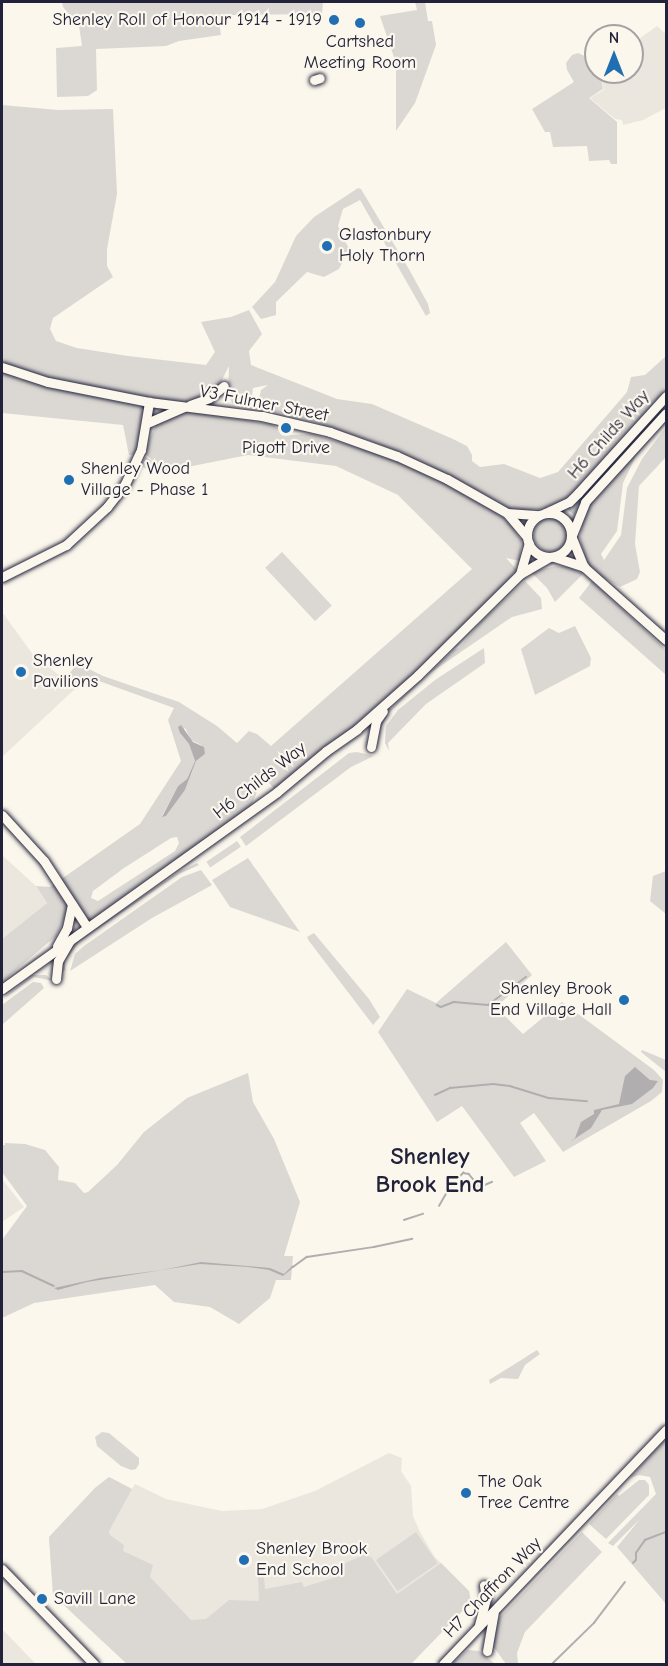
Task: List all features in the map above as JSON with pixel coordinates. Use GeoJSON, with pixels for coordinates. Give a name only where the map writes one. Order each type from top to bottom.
{"type":"FeatureCollection","features":[{"type":"Feature","properties":{"kind":"street","name":"V3 Fulmer Street"},"geometry":{"type":"LineString","coordinates":[[2,367],[48,382],[149,402],[262,416],[330,432],[397,456],[447,479],[507,513],[528,540]]}},
{"type":"Feature","properties":{"kind":"street"},"geometry":{"type":"LineString","coordinates":[[147,423],[209,398],[224,386]]}},
{"type":"Feature","properties":{"kind":"street","name":"H6 Childs Way"},"geometry":{"type":"LineString","coordinates":[[542,514],[569,502],[578,494],[666,396]]}},
{"type":"Feature","properties":{"kind":"street"},"geometry":{"type":"LineString","coordinates":[[2,577],[50,555],[95,520],[125,484],[141,450],[149,402]]}},
{"type":"Feature","properties":{"kind":"street","name":"H6 Childs Way"},"geometry":{"type":"LineString","coordinates":[[572,536],[585,502],[666,412]]}},
{"type":"Feature","properties":{"kind":"street","name":"V3 Fulmer Street"},"geometry":{"type":"LineString","coordinates":[[507,513],[542,514]]}},
{"type":"Feature","properties":{"kind":"street"},"geometry":{"type":"LineString","coordinates":[[584,567],[564,518],[542,514],[529,527],[528,540],[537,554],[584,567],[666,640]]}},
{"type":"Feature","properties":{"kind":"street"},"geometry":{"type":"LineString","coordinates":[[552,557],[566,550],[572,536]]}},
{"type":"Feature","properties":{"kind":"street","name":"H6 Childs Way"},"geometry":{"type":"LineString","coordinates":[[520,574],[528,540]]}},
{"type":"Feature","properties":{"kind":"street","name":"H6 Childs Way"},"geometry":{"type":"LineString","coordinates":[[2,989],[56,948],[277,792],[389,701],[520,574],[552,557]]}},
{"type":"Feature","properties":{"kind":"street"},"geometry":{"type":"LineString","coordinates":[[371,747],[376,722],[389,701]]}},
{"type":"Feature","properties":{"kind":"street"},"geometry":{"type":"LineString","coordinates":[[2,816],[44,861],[87,927]]}},
{"type":"Feature","properties":{"kind":"street"},"geometry":{"type":"LineString","coordinates":[[56,948],[67,928],[72,905]]}},
{"type":"Feature","properties":{"kind":"street"},"geometry":{"type":"LineString","coordinates":[[56,979],[58,961],[71,938]]}},
{"type":"Feature","properties":{"kind":"street","name":"H7 Chaffron Way"},"geometry":{"type":"LineString","coordinates":[[443,1665],[666,1430]]}},
{"type":"Feature","properties":{"kind":"street"},"geometry":{"type":"LineString","coordinates":[[2,1569],[94,1665]]}},
{"type":"Feature","properties":{"kind":"street"},"geometry":{"type":"LineString","coordinates":[[478,1627],[486,1598],[483,1585]]}},
{"type":"Feature","properties":{"kind":"street"},"geometry":{"type":"LineString","coordinates":[[486,1651],[489,1629],[495,1611]]}},
{"type":"Feature","properties":{"kind":"shaded area"},"geometry":{"type":"Polygon","coordinates":[[[62,2],[323,2],[322,14],[233,15],[219,21],[221,35],[179,41],[166,46],[96,49],[97,90],[88,96],[57,97],[56,48],[82,46],[79,26],[63,7],[62,2]]]}},
{"type":"Feature","properties":{"kind":"shaded area"},"geometry":{"type":"Polygon","coordinates":[[[415,2],[425,2],[428,21],[432,21],[436,45],[415,103],[396,131],[396,63],[380,16],[417,10],[415,2]]]}},
{"type":"Feature","properties":{"kind":"shaded area"},"geometry":{"type":"Polygon","coordinates":[[[657,26],[666,34],[666,108],[643,120],[623,125],[622,120],[615,119],[590,98],[604,90],[603,84],[644,84],[644,35],[657,26]]]}},
{"type":"Feature","properties":{"kind":"shaded area"},"geometry":{"type":"Polygon","coordinates":[[[578,53],[584,56],[584,84],[602,84],[603,89],[589,98],[617,122],[617,164],[611,164],[609,160],[589,161],[587,146],[553,147],[550,132],[545,132],[532,109],[574,82],[566,63],[572,55],[578,53]]]}},
{"type":"Feature","properties":{"kind":"shaded area"},"geometry":{"type":"Polygon","coordinates":[[[2,105],[58,110],[113,109],[117,194],[107,249],[107,266],[113,277],[53,318],[50,329],[56,341],[77,348],[206,365],[215,352],[201,322],[231,317],[249,310],[262,334],[249,351],[251,365],[337,399],[372,404],[453,439],[467,446],[472,455],[472,461],[480,467],[504,464],[540,478],[558,472],[627,392],[631,377],[645,375],[666,356],[666,396],[567,499],[546,508],[523,511],[508,509],[399,452],[296,416],[257,408],[261,390],[268,385],[253,388],[251,405],[232,403],[228,392],[229,366],[218,388],[188,406],[149,402],[139,454],[129,455],[123,425],[2,413],[2,367],[19,379],[45,382],[2,363],[2,105]]]}},
{"type":"Feature","properties":{"kind":"shaded area"},"geometry":{"type":"Polygon","coordinates":[[[358,188],[361,189],[410,271],[428,304],[430,313],[426,316],[360,200],[343,209],[338,226],[349,249],[339,269],[324,277],[307,272],[276,302],[276,315],[261,319],[252,307],[275,282],[296,236],[314,217],[358,188]]]}},
{"type":"Feature","properties":{"kind":"shaded area"},"geometry":{"type":"Polygon","coordinates":[[[666,404],[666,409],[581,503],[574,515],[567,509],[579,499],[666,404]]]}},
{"type":"Feature","properties":{"kind":"shaded area"},"geometry":{"type":"Polygon","coordinates":[[[193,412],[271,424],[288,435],[312,434],[373,452],[417,469],[494,509],[511,525],[521,540],[520,561],[506,558],[517,570],[471,623],[418,675],[277,792],[263,776],[249,812],[87,927],[71,906],[56,936],[2,982],[2,939],[47,903],[36,886],[50,887],[140,824],[181,761],[168,720],[174,708],[85,676],[76,688],[65,680],[77,663],[103,676],[179,702],[217,726],[237,743],[249,731],[257,734],[271,746],[472,569],[398,495],[336,466],[248,455],[157,473],[140,466],[146,457],[154,462],[144,453],[157,422],[179,413],[193,412]],[[185,728],[180,733],[189,744],[195,761],[187,779],[178,786],[162,816],[166,816],[185,790],[196,761],[205,754],[201,745],[191,740],[185,728]],[[177,837],[171,838],[124,868],[93,891],[91,898],[98,901],[175,851],[179,843],[177,837]]]}},
{"type":"Feature","properties":{"kind":"shaded area"},"geometry":{"type":"Polygon","coordinates":[[[666,421],[636,456],[623,483],[617,531],[601,554],[604,560],[621,535],[627,488],[642,459],[666,427],[666,457],[639,486],[635,544],[640,572],[637,579],[620,587],[602,577],[587,563],[580,539],[583,518],[590,504],[666,421]]]}},
{"type":"Feature","properties":{"kind":"shaded area"},"geometry":{"type":"Polygon","coordinates":[[[551,518],[563,523],[568,535],[563,547],[551,552],[539,547],[534,535],[539,523],[551,518]]]}},
{"type":"Feature","properties":{"kind":"shaded area"},"geometry":{"type":"Polygon","coordinates":[[[282,552],[332,605],[315,621],[265,568],[282,552]]]}},
{"type":"Feature","properties":{"kind":"shaded area"},"geometry":{"type":"Polygon","coordinates":[[[556,566],[570,567],[583,574],[555,602],[547,588],[531,572],[556,566]]]}},
{"type":"Feature","properties":{"kind":"shaded area"},"geometry":{"type":"Polygon","coordinates":[[[525,581],[541,598],[542,609],[512,617],[426,676],[459,648],[482,621],[525,581]]]}},
{"type":"Feature","properties":{"kind":"shaded area"},"geometry":{"type":"Polygon","coordinates":[[[592,581],[666,650],[666,675],[579,598],[592,581]]]}},
{"type":"Feature","properties":{"kind":"shaded area","name":"Shenley Pavilions"},"geometry":{"type":"Polygon","coordinates":[[[2,612],[34,656],[76,688],[2,757],[2,612]]]}},
{"type":"Feature","properties":{"kind":"shaded area"},"geometry":{"type":"Polygon","coordinates":[[[575,626],[591,658],[590,666],[535,695],[521,649],[549,628],[559,633],[575,626]]]}},
{"type":"Feature","properties":{"kind":"shaded area"},"geometry":{"type":"Polygon","coordinates":[[[484,648],[485,663],[426,704],[388,743],[389,751],[385,743],[386,726],[398,710],[435,680],[484,648]]]}},
{"type":"Feature","properties":{"kind":"shaded area"},"geometry":{"type":"Polygon","coordinates":[[[426,676],[389,713],[381,727],[378,742],[379,727],[387,713],[426,676]]]}},
{"type":"Feature","properties":{"kind":"shaded area"},"geometry":{"type":"Polygon","coordinates":[[[181,725],[193,742],[204,747],[205,754],[196,761],[185,790],[166,816],[162,817],[178,786],[187,779],[195,761],[189,744],[180,733],[178,727],[181,725]]]}},
{"type":"Feature","properties":{"kind":"shaded area"},"geometry":{"type":"Polygon","coordinates":[[[357,752],[374,756],[351,767],[246,846],[240,837],[349,753],[357,752]]]}},
{"type":"Feature","properties":{"kind":"shaded area"},"geometry":{"type":"Polygon","coordinates":[[[237,841],[241,847],[210,867],[206,862],[237,841]]]}},
{"type":"Feature","properties":{"kind":"shaded area"},"geometry":{"type":"Polygon","coordinates":[[[2,855],[36,886],[47,903],[2,939],[2,855]]]}},
{"type":"Feature","properties":{"kind":"shaded area"},"geometry":{"type":"Polygon","coordinates":[[[248,858],[300,932],[230,907],[212,880],[248,858]]]}},
{"type":"Feature","properties":{"kind":"shaded area"},"geometry":{"type":"Polygon","coordinates":[[[197,863],[199,865],[179,874],[80,941],[65,961],[65,970],[61,973],[64,959],[69,950],[81,938],[180,871],[197,863]]]}},
{"type":"Feature","properties":{"kind":"shaded area"},"geometry":{"type":"Polygon","coordinates":[[[201,870],[212,885],[152,918],[70,971],[75,954],[84,946],[182,877],[201,870]]]}},
{"type":"Feature","properties":{"kind":"shaded area"},"geometry":{"type":"Polygon","coordinates":[[[666,871],[666,914],[650,901],[653,876],[666,871]]]}},
{"type":"Feature","properties":{"kind":"shaded area"},"geometry":{"type":"Polygon","coordinates":[[[314,933],[369,999],[380,1017],[373,1025],[309,941],[307,937],[314,933]]]}},
{"type":"Feature","properties":{"kind":"shaded area"},"geometry":{"type":"Polygon","coordinates":[[[506,942],[532,975],[496,1007],[523,1034],[562,1002],[654,1070],[663,1080],[662,1092],[651,1101],[563,1152],[534,1113],[520,1123],[546,1161],[514,1177],[462,1106],[437,1122],[378,1032],[407,989],[436,1003],[506,942]]]}},
{"type":"Feature","properties":{"kind":"shaded area"},"geometry":{"type":"Polygon","coordinates":[[[32,975],[46,975],[53,981],[34,977],[2,1000],[32,975]]]}},
{"type":"Feature","properties":{"kind":"shaded area"},"geometry":{"type":"Polygon","coordinates":[[[33,982],[41,983],[44,988],[2,1025],[2,1005],[33,982]]]}},
{"type":"Feature","properties":{"kind":"shaded area"},"geometry":{"type":"Polygon","coordinates":[[[642,1050],[666,1060],[666,1072],[641,1052],[642,1050]]]}},
{"type":"Feature","properties":{"kind":"shaded area"},"geometry":{"type":"Polygon","coordinates":[[[635,1067],[650,1080],[658,1081],[653,1088],[632,1104],[602,1110],[591,1128],[570,1142],[575,1138],[581,1122],[594,1114],[594,1110],[619,1104],[625,1076],[635,1067]]]}},
{"type":"Feature","properties":{"kind":"shaded area"},"geometry":{"type":"Polygon","coordinates":[[[248,1073],[253,1102],[274,1139],[300,1202],[284,1256],[293,1256],[291,1280],[276,1280],[270,1298],[239,1324],[210,1307],[174,1302],[155,1285],[34,1303],[2,1318],[2,1240],[27,1206],[2,1172],[2,1145],[5,1143],[25,1144],[45,1150],[59,1167],[58,1180],[75,1183],[84,1193],[88,1192],[117,1165],[144,1132],[187,1098],[248,1073]]]}},
{"type":"Feature","properties":{"kind":"shaded area"},"geometry":{"type":"Polygon","coordinates":[[[2,1179],[24,1207],[2,1222],[2,1179]]]}},
{"type":"Feature","properties":{"kind":"shaded area"},"geometry":{"type":"Polygon","coordinates":[[[201,1262],[270,1268],[284,1274],[293,1265],[294,1267],[283,1276],[269,1270],[200,1264],[87,1282],[58,1290],[54,1288],[100,1278],[201,1262]]]}},
{"type":"Feature","properties":{"kind":"shaded area"},"geometry":{"type":"Polygon","coordinates":[[[537,1350],[540,1354],[525,1365],[518,1379],[501,1378],[490,1384],[489,1380],[537,1350]]]}},
{"type":"Feature","properties":{"kind":"shaded area"},"geometry":{"type":"Polygon","coordinates":[[[102,1432],[109,1433],[139,1458],[136,1469],[131,1470],[121,1466],[97,1446],[95,1437],[102,1432]]]}},
{"type":"Feature","properties":{"kind":"shaded area"},"geometry":{"type":"Polygon","coordinates":[[[666,1438],[666,1604],[617,1547],[640,1519],[613,1546],[608,1543],[656,1494],[650,1477],[639,1475],[630,1478],[666,1438]]]}},
{"type":"Feature","properties":{"kind":"shaded area","name":"Shenley Brook End School"},"geometry":{"type":"Polygon","coordinates":[[[389,1453],[402,1458],[401,1471],[411,1486],[413,1516],[420,1532],[434,1556],[469,1591],[471,1602],[411,1664],[127,1664],[53,1595],[49,1537],[95,1488],[109,1477],[132,1489],[135,1484],[166,1499],[198,1506],[222,1511],[262,1509],[315,1491],[389,1453]]]}},
{"type":"Feature","properties":{"kind":"shaded area"},"geometry":{"type":"Polygon","coordinates":[[[109,1477],[132,1489],[109,1531],[110,1535],[124,1545],[123,1551],[153,1565],[150,1577],[191,1620],[206,1619],[229,1600],[259,1601],[258,1577],[264,1577],[265,1589],[302,1582],[304,1587],[333,1578],[331,1569],[366,1554],[372,1558],[397,1594],[441,1563],[469,1591],[471,1602],[411,1664],[127,1664],[53,1595],[49,1537],[95,1488],[109,1477]]]}},
{"type":"Feature","properties":{"kind":"shaded area"},"geometry":{"type":"Polygon","coordinates":[[[639,1480],[645,1480],[649,1485],[649,1495],[606,1539],[589,1524],[617,1494],[619,1496],[639,1480]]]}},
{"type":"Feature","properties":{"kind":"shaded area"},"geometry":{"type":"Polygon","coordinates":[[[416,1532],[438,1563],[398,1591],[376,1560],[416,1532]]]}},
{"type":"Feature","properties":{"kind":"shaded area"},"geometry":{"type":"Polygon","coordinates":[[[582,1532],[602,1552],[525,1632],[517,1653],[518,1664],[506,1664],[493,1646],[495,1627],[500,1617],[582,1532]]]}},
{"type":"Feature","properties":{"kind":"shaded area"},"geometry":{"type":"Polygon","coordinates":[[[2,1629],[36,1664],[2,1664],[2,1629]]]}},
{"type":"Feature","properties":{"kind":"shaded area"},"geometry":{"type":"Polygon","coordinates":[[[468,1650],[479,1651],[495,1664],[452,1664],[468,1650]]]}},
{"type":"Feature","properties":{"kind":"waterway"},"geometry":{"type":"LineString","coordinates":[[437,1005],[441,1007],[454,1002],[488,1005],[526,977]]}},
{"type":"Feature","properties":{"kind":"waterway"},"geometry":{"type":"LineString","coordinates":[[435,1095],[450,1088],[493,1084],[510,1086],[549,1098],[587,1101]]}},
{"type":"Feature","properties":{"kind":"waterway"},"geometry":{"type":"LineString","coordinates":[[449,1188],[463,1173],[469,1174],[480,1187],[492,1182]]}},
{"type":"Feature","properties":{"kind":"waterway"},"geometry":{"type":"LineString","coordinates":[[439,1206],[447,1192]]}},
{"type":"Feature","properties":{"kind":"waterway"},"geometry":{"type":"LineString","coordinates":[[404,1220],[423,1214]]}},
{"type":"Feature","properties":{"kind":"waterway"},"geometry":{"type":"LineString","coordinates":[[293,1267],[307,1257],[412,1239]]}},
{"type":"Feature","properties":{"kind":"waterway"},"geometry":{"type":"LineString","coordinates":[[2,1272],[22,1271],[54,1286]]}},
{"type":"Feature","properties":{"kind":"waterway"},"geometry":{"type":"LineString","coordinates":[[633,1563],[636,1560],[636,1553],[645,1540],[666,1532]]}},
{"type":"Feature","properties":{"kind":"waterway"},"geometry":{"type":"LineString","coordinates":[[552,1664],[594,1623],[625,1582]]}},
{"type":"Feature","properties":{"kind":"place","name":"Shenley Roll of Honour 1914 - 1919"},"geometry":{"type":"Point","coordinates":[334,20]}},
{"type":"Feature","properties":{"kind":"place","name":"Cartshed Meeting Room"},"geometry":{"type":"Point","coordinates":[360,23]}},
{"type":"Feature","properties":{"kind":"place","name":"Glastonbury Holy Thorn"},"geometry":{"type":"Point","coordinates":[327,246]}},
{"type":"Feature","properties":{"kind":"place","name":"Pigott Drive"},"geometry":{"type":"Point","coordinates":[286,428]}},
{"type":"Feature","properties":{"kind":"place","name":"Shenley Wood Village - Phase 1"},"geometry":{"type":"Point","coordinates":[69,480]}},
{"type":"Feature","properties":{"kind":"place","name":"Shenley Pavilions"},"geometry":{"type":"Point","coordinates":[21,672]}},
{"type":"Feature","properties":{"kind":"place","name":"Shenley Brook End Village Hall"},"geometry":{"type":"Point","coordinates":[624,1000]}},
{"type":"Feature","properties":{"kind":"place","name":"The Oak Tree Centre"},"geometry":{"type":"Point","coordinates":[466,1493]}},
{"type":"Feature","properties":{"kind":"place","name":"Shenley Brook End School"},"geometry":{"type":"Point","coordinates":[244,1560]}},
{"type":"Feature","properties":{"kind":"place","name":"Savill Lane"},"geometry":{"type":"Point","coordinates":[42,1599]}},
{"type":"Feature","properties":{"kind":"district","name":"Shenley Brook End"},"geometry":{"type":"Point","coordinates":[430,1171]}}]}
